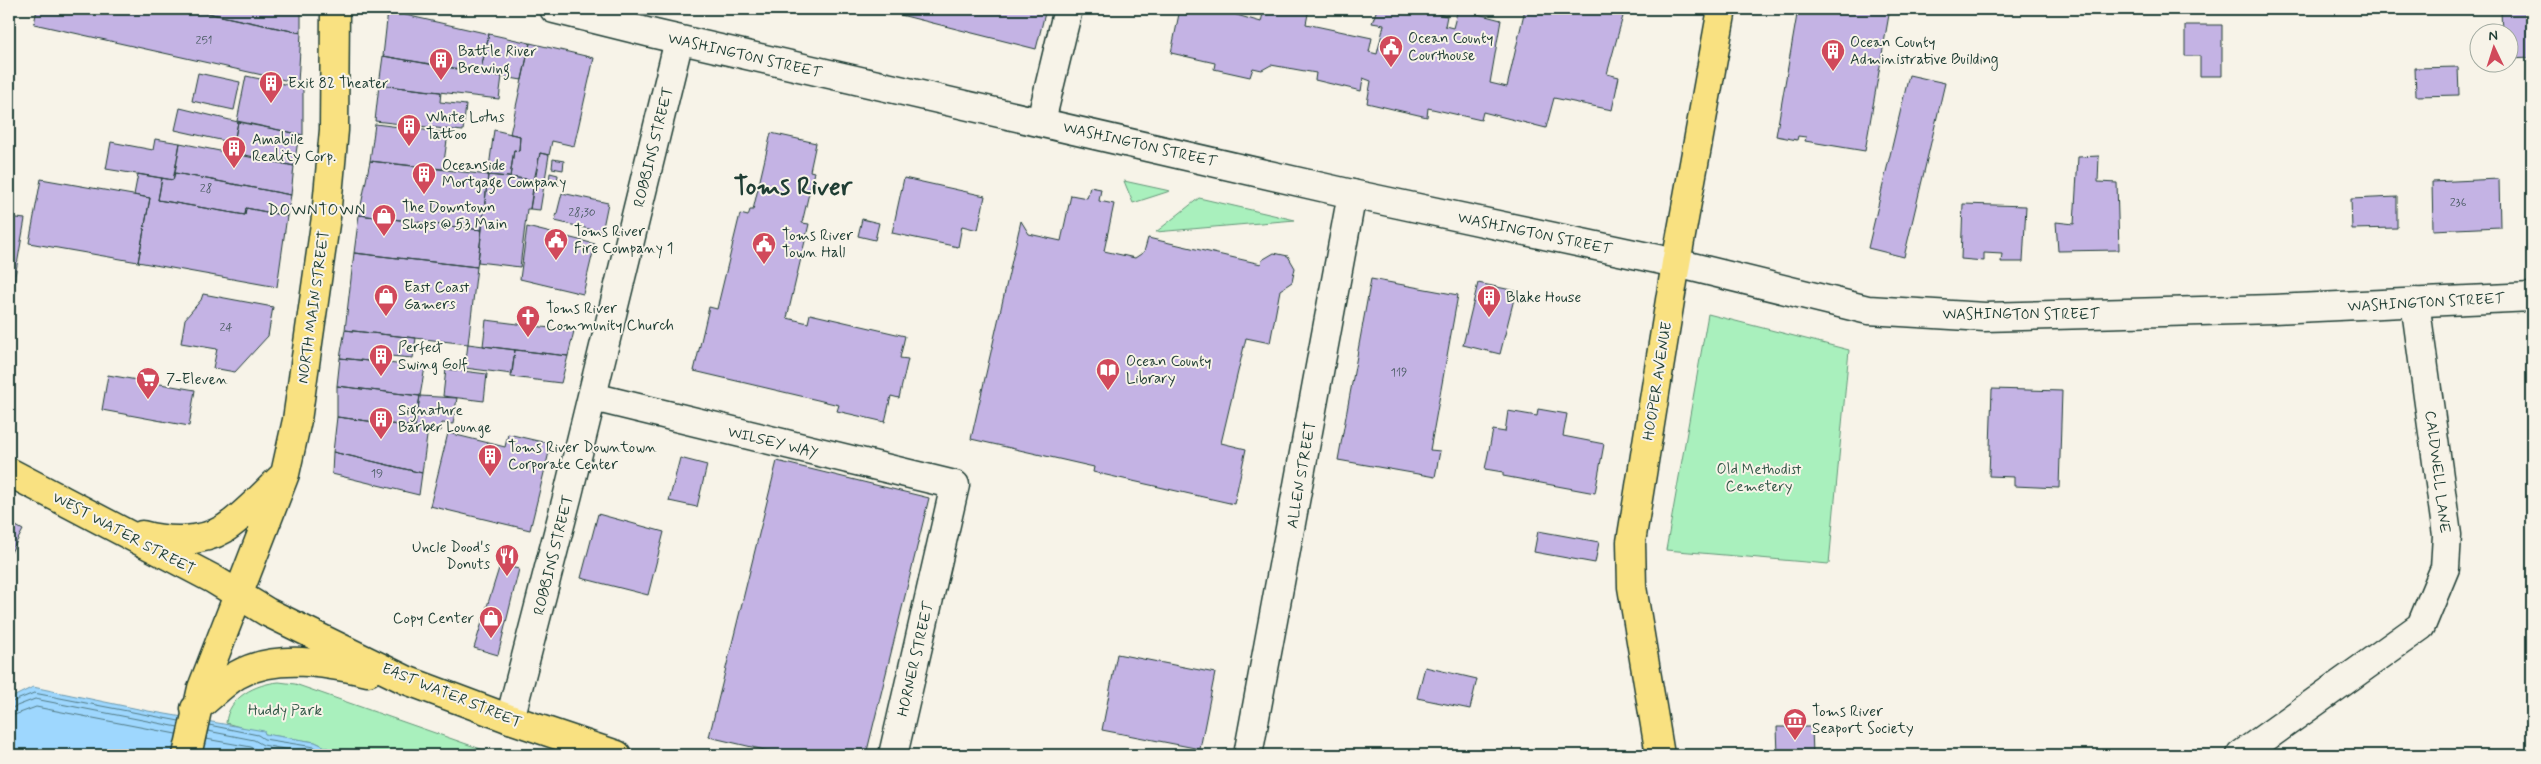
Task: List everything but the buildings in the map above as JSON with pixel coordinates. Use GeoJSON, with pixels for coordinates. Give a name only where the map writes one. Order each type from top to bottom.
{"type":"FeatureCollection","features":[{"type":"Feature","properties":{"kind":"main road","name":"NORTH MAIN STREET"},"geometry":{"type":"LineString","coordinates":[[187,755],[196,709],[285,474],[297,420],[326,217],[334,130],[334,9]]}},
{"type":"Feature","properties":{"kind":"main road","name":"HOOPER AVENUE"},"geometry":{"type":"LineString","coordinates":[[1660,755],[1632,587],[1630,560],[1635,514],[1676,263],[1722,9]]}},
{"type":"Feature","properties":{"kind":"main road","name":"WEST WATER STREET"},"geometry":{"type":"LineString","coordinates":[[9,472],[104,524],[213,579],[238,596]]}},
{"type":"Feature","properties":{"kind":"main road"},"geometry":{"type":"LineString","coordinates":[[104,524],[161,540],[186,539],[212,534],[225,529],[285,474]]}},
{"type":"Feature","properties":{"kind":"main road","name":"EAST WATER STREET"},"geometry":{"type":"LineString","coordinates":[[238,596],[406,680],[510,719],[617,755]]}},
{"type":"Feature","properties":{"kind":"main road"},"geometry":{"type":"LineString","coordinates":[[196,709],[236,675],[267,664],[302,661],[350,668],[406,680]]}},
{"type":"Feature","properties":{"kind":"street","name":"WASHINGTON STREET"},"geometry":{"type":"LineString","coordinates":[[554,9],[679,40],[1041,121],[1352,194],[1676,263],[1868,310],[1984,317],[2274,309],[2532,297]]}},
{"type":"Feature","properties":{"kind":"street"},"geometry":{"type":"LineString","coordinates":[[1041,121],[1068,9]]}},
{"type":"Feature","properties":{"kind":"street","name":"ROBBINS STREET"},"geometry":{"type":"LineString","coordinates":[[510,719],[593,397],[679,40]]}},
{"type":"Feature","properties":{"kind":"street","name":"ALLEN STREET"},"geometry":{"type":"LineString","coordinates":[[1248,755],[1352,194]]}},
{"type":"Feature","properties":{"kind":"street","name":"CALDWELL LANE"},"geometry":{"type":"LineString","coordinates":[[2241,755],[2420,626],[2433,599],[2444,568],[2447,535],[2415,302]]}},
{"type":"Feature","properties":{"kind":"street","name":"WILSEY WAY"},"geometry":{"type":"LineString","coordinates":[[593,397],[955,485]]}},
{"type":"Feature","properties":{"kind":"street","name":"HORNER STREET"},"geometry":{"type":"LineString","coordinates":[[893,755],[955,485]]}},
{"type":"Feature","properties":{"kind":"green space"},"geometry":{"type":"Polygon","coordinates":[[[1124,181],[1170,191],[1133,203],[1124,181]]]}},
{"type":"Feature","properties":{"kind":"green space"},"geometry":{"type":"Polygon","coordinates":[[[1199,198],[1295,220],[1156,232],[1199,198]]]}},
{"type":"Feature","properties":{"kind":"green space","name":"Old Methodist Cemetery"},"geometry":{"type":"Polygon","coordinates":[[[1708,314],[1849,350],[1829,564],[1666,550],[1708,314]]]}},
{"type":"Feature","properties":{"kind":"green space","name":"Huddy Park"},"geometry":{"type":"Polygon","coordinates":[[[279,682],[295,684],[498,755],[342,755],[315,742],[264,734],[226,723],[232,706],[238,699],[253,689],[279,682]]]}},
{"type":"Feature","properties":{"kind":"water"},"geometry":{"type":"Polygon","coordinates":[[[33,687],[148,711],[264,731],[265,734],[315,742],[342,755],[9,755],[9,699],[33,687]]]}},
{"type":"Feature","properties":{"kind":"place","name":"Ocean County Courthouse"},"geometry":{"type":"Point","coordinates":[1391,68]}},
{"type":"Feature","properties":{"kind":"place","name":"Ocean County Administrative Building"},"geometry":{"type":"Point","coordinates":[1833,72]}},
{"type":"Feature","properties":{"kind":"place","name":"Battle River Brewing"},"geometry":{"type":"Point","coordinates":[441,81]}},
{"type":"Feature","properties":{"kind":"place","name":"Exit 82 Theater"},"geometry":{"type":"Point","coordinates":[271,104]}},
{"type":"Feature","properties":{"kind":"place","name":"White Lotus Tattoo"},"geometry":{"type":"Point","coordinates":[409,147]}},
{"type":"Feature","properties":{"kind":"place","name":"Amabile Reality Corp."},"geometry":{"type":"Point","coordinates":[234,169]}},
{"type":"Feature","properties":{"kind":"place","name":"Oceanside Mortgage Company"},"geometry":{"type":"Point","coordinates":[424,195]}},
{"type":"Feature","properties":{"kind":"place","name":"The Downtown Shops @ 53 Main"},"geometry":{"type":"Point","coordinates":[384,237]}},
{"type":"Feature","properties":{"kind":"place","name":"Toms River Fire Company 1"},"geometry":{"type":"Point","coordinates":[556,261]}},
{"type":"Feature","properties":{"kind":"place","name":"Toms River Town Hall"},"geometry":{"type":"Point","coordinates":[764,265]}},
{"type":"Feature","properties":{"kind":"place","name":"East Coast Gamers"},"geometry":{"type":"Point","coordinates":[386,317]}},
{"type":"Feature","properties":{"kind":"place","name":"Blake House"},"geometry":{"type":"Point","coordinates":[1489,318]}},
{"type":"Feature","properties":{"kind":"place","name":"Toms River Community Church"},"geometry":{"type":"Point","coordinates":[528,338]}},
{"type":"Feature","properties":{"kind":"place","name":"Perfect Swing Golf"},"geometry":{"type":"Point","coordinates":[381,377]}},
{"type":"Feature","properties":{"kind":"place","name":"Ocean County Library"},"geometry":{"type":"Point","coordinates":[1108,391]}},
{"type":"Feature","properties":{"kind":"place","name":"7-Eleven"},"geometry":{"type":"Point","coordinates":[148,400]}},
{"type":"Feature","properties":{"kind":"place","name":"Signature Barber Lounge"},"geometry":{"type":"Point","coordinates":[381,440]}},
{"type":"Feature","properties":{"kind":"place","name":"Toms River Downtown Corporate Center"},"geometry":{"type":"Point","coordinates":[490,477]}},
{"type":"Feature","properties":{"kind":"place","name":"Uncle Dood's Donuts"},"geometry":{"type":"Point","coordinates":[507,577]}},
{"type":"Feature","properties":{"kind":"place","name":"Copy Center"},"geometry":{"type":"Point","coordinates":[491,639]}},
{"type":"Feature","properties":{"kind":"place","name":"Toms River Seaport Society"},"geometry":{"type":"Point","coordinates":[1795,741]}},
{"type":"Feature","properties":{"kind":"district","name":"Toms River"},"geometry":{"type":"Point","coordinates":[793,185]}},
{"type":"Feature","properties":{"kind":"district","name":"DOWNTOWN"},"geometry":{"type":"Point","coordinates":[317,209]}}]}
